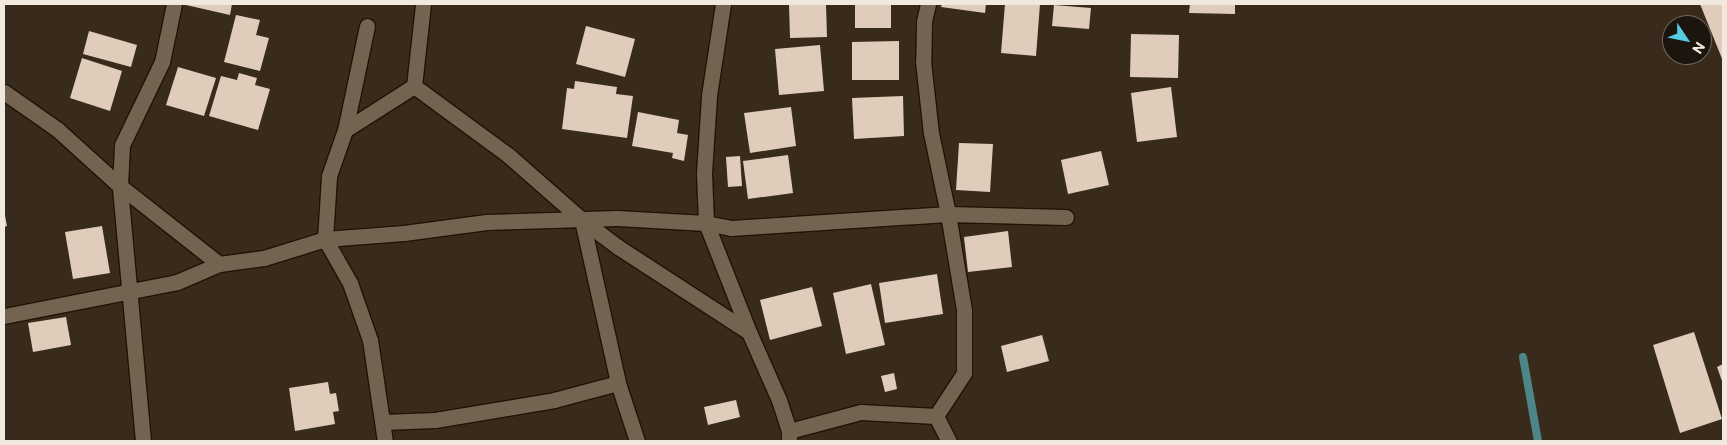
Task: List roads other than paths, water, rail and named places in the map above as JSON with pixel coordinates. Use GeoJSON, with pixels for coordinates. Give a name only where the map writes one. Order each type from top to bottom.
{"type":"FeatureCollection","features":[{"type":"Feature","properties":{"kind":"street"},"geometry":{"type":"LineString","coordinates":[[143,441],[120,186],[122,145],[162,62],[174,4]]}},
{"type":"Feature","properties":{"kind":"street"},"geometry":{"type":"LineString","coordinates":[[414,86],[423,4]]}},
{"type":"Feature","properties":{"kind":"street"},"geometry":{"type":"LineString","coordinates":[[723,4],[709,96],[704,173],[706,223],[749,332],[779,400],[789,436],[861,412],[936,416]]}},
{"type":"Feature","properties":{"kind":"street"},"geometry":{"type":"LineString","coordinates":[[928,4],[924,22],[923,61],[931,133],[948,214],[964,310],[964,373],[936,416]]}},
{"type":"Feature","properties":{"kind":"street"},"geometry":{"type":"LineString","coordinates":[[367,26],[345,130],[329,176],[325,239],[350,283],[370,340],[385,441]]}},
{"type":"Feature","properties":{"kind":"street"},"geometry":{"type":"LineString","coordinates":[[345,130],[414,86]]}},
{"type":"Feature","properties":{"kind":"street"},"geometry":{"type":"LineString","coordinates":[[414,86],[508,154],[582,220],[618,248],[749,332]]}},
{"type":"Feature","properties":{"kind":"street"},"geometry":{"type":"LineString","coordinates":[[4,92],[58,130],[120,186],[219,264]]}},
{"type":"Feature","properties":{"kind":"street"},"geometry":{"type":"LineString","coordinates":[[4,316],[176,282],[219,264],[264,258],[325,239],[404,233],[486,222],[617,218],[706,223],[731,228],[948,214],[1066,217]]}},
{"type":"Feature","properties":{"kind":"street"},"geometry":{"type":"LineString","coordinates":[[582,220],[618,383],[637,441]]}},
{"type":"Feature","properties":{"kind":"street"},"geometry":{"type":"LineString","coordinates":[[383,422],[435,420],[554,400],[618,383]]}},
{"type":"Feature","properties":{"kind":"street"},"geometry":{"type":"LineString","coordinates":[[936,416],[949,441]]}},
{"type":"Feature","properties":{"kind":"waterway"},"geometry":{"type":"LineString","coordinates":[[1523,357],[1538,441]]}}]}
